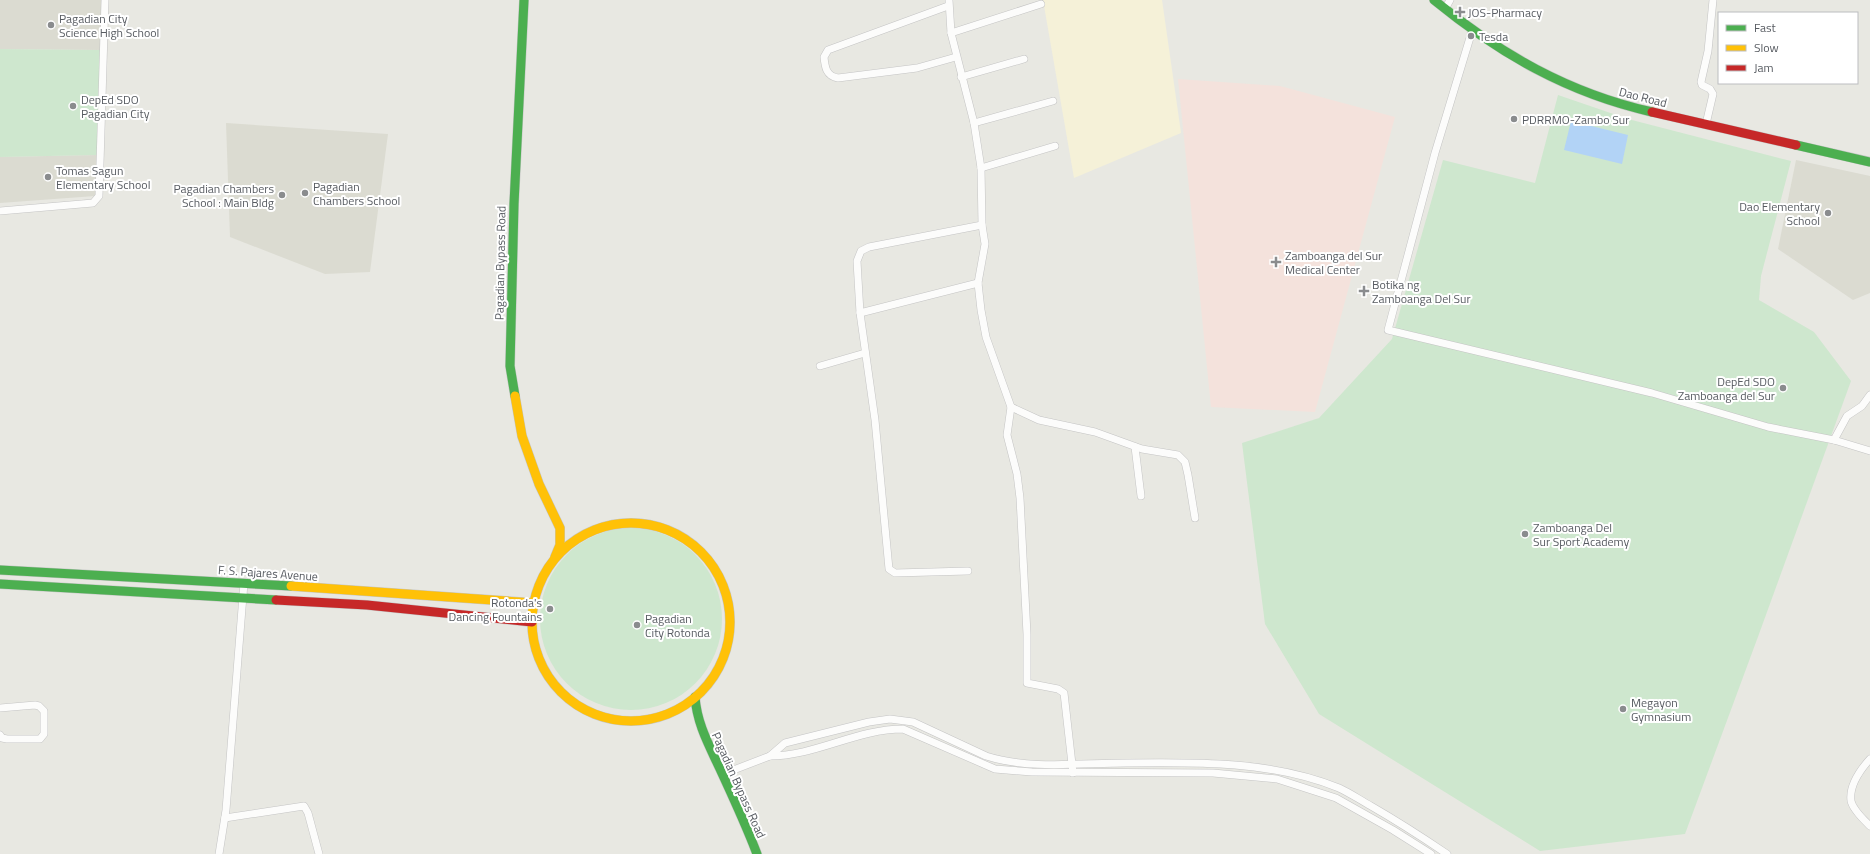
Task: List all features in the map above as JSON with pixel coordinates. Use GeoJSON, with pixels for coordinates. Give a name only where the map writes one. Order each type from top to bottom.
{"type":"FeatureCollection","features":[{"type":"Feature","properties":{"kind":"main road","name":"Pagadian Bypass Road"},"geometry":{"type":"LineString","coordinates":[[524,0],[514,204],[510,366],[522,436],[539,484],[556,519],[560,536],[560,544],[555,559]]}},
{"type":"Feature","properties":{"kind":"main road","name":"Dao Road"},"geometry":{"type":"LineString","coordinates":[[1434,0],[1472,31],[1518,61],[1568,86],[1601,99],[1870,162]]}},
{"type":"Feature","properties":{"kind":"main road","name":"Pagadian Bypass Road"},"geometry":{"type":"LineString","coordinates":[[556,519],[570,530],[586,534]]}},
{"type":"Feature","properties":{"kind":"main road"},"geometry":{"type":"LineString","coordinates":[[636,522],[649,524],[674,532],[696,547],[713,566],[720,578],[728,602],[730,629],[726,648],[719,666],[712,678],[695,697],[671,713],[637,721],[619,721],[601,717],[580,707],[557,688],[546,674],[538,657],[534,640],[532,622],[534,603],[542,580],[555,559],[564,549],[586,534],[610,524],[636,522]]}},
{"type":"Feature","properties":{"kind":"main road","name":"F. S. Pajares Avenue"},"geometry":{"type":"LineString","coordinates":[[0,570],[244,583],[534,603]]}},
{"type":"Feature","properties":{"kind":"main road"},"geometry":{"type":"LineString","coordinates":[[156,579],[156,593]]}},
{"type":"Feature","properties":{"kind":"main road"},"geometry":{"type":"LineString","coordinates":[[0,584],[367,605],[532,622]]}},
{"type":"Feature","properties":{"kind":"main road","name":"Pagadian Bypass Road"},"geometry":{"type":"LineString","coordinates":[[695,697],[695,710],[699,726],[723,774],[757,854]]}},
{"type":"Feature","properties":{"kind":"main road","name":"Pagadian Bypass Road"},"geometry":{"type":"LineString","coordinates":[[671,713],[686,716],[699,726]]}},
{"type":"Feature","properties":{"kind":"street"},"geometry":{"type":"LineString","coordinates":[[0,211],[93,203],[99,196],[105,0]]}},
{"type":"Feature","properties":{"kind":"street"},"geometry":{"type":"LineString","coordinates":[[1445,9],[1450,0]]}},
{"type":"Feature","properties":{"kind":"street"},"geometry":{"type":"LineString","coordinates":[[1706,124],[1713,94],[1710,89],[1702,85],[1701,82],[1708,51],[1713,0]]}},
{"type":"Feature","properties":{"kind":"street"},"geometry":{"type":"LineString","coordinates":[[956,57],[917,68],[838,78],[833,77],[827,72],[824,57],[828,50],[949,3],[951,33],[961,77],[974,123],[981,168],[984,249],[978,283],[981,310],[986,337],[1011,407],[1008,435],[1017,474],[1020,498],[1028,634],[1028,683],[1058,689],[1064,693],[1073,773]]}},
{"type":"Feature","properties":{"kind":"street"},"geometry":{"type":"LineString","coordinates":[[951,33],[1041,4]]}},
{"type":"Feature","properties":{"kind":"street"},"geometry":{"type":"LineString","coordinates":[[1472,31],[1435,153],[1388,330],[1652,393],[1768,427],[1834,440],[1870,451]]}},
{"type":"Feature","properties":{"kind":"street"},"geometry":{"type":"LineString","coordinates":[[961,77],[1024,59]]}},
{"type":"Feature","properties":{"kind":"street"},"geometry":{"type":"LineString","coordinates":[[974,123],[1053,101]]}},
{"type":"Feature","properties":{"kind":"street"},"geometry":{"type":"LineString","coordinates":[[981,168],[1055,146]]}},
{"type":"Feature","properties":{"kind":"street"},"geometry":{"type":"LineString","coordinates":[[968,571],[895,572],[889,569],[875,420],[860,313],[857,261],[861,251],[869,247],[982,225]]}},
{"type":"Feature","properties":{"kind":"street"},"geometry":{"type":"LineString","coordinates":[[860,313],[978,283]]}},
{"type":"Feature","properties":{"kind":"street"},"geometry":{"type":"LineString","coordinates":[[820,366],[865,353]]}},
{"type":"Feature","properties":{"kind":"street"},"geometry":{"type":"LineString","coordinates":[[1834,440],[1847,416],[1862,406],[1870,395]]}},
{"type":"Feature","properties":{"kind":"street"},"geometry":{"type":"LineString","coordinates":[[1011,407],[1039,420],[1111,436],[1135,446],[1178,455],[1185,462],[1195,518]]}},
{"type":"Feature","properties":{"kind":"street"},"geometry":{"type":"LineString","coordinates":[[1135,446],[1140,496]]}},
{"type":"Feature","properties":{"kind":"street"},"geometry":{"type":"LineString","coordinates":[[219,854],[225,818],[244,583]]}},
{"type":"Feature","properties":{"kind":"street"},"geometry":{"type":"LineString","coordinates":[[0,708],[39,706],[44,711],[44,734],[40,739],[8,739],[2,738],[0,735]]}},
{"type":"Feature","properties":{"kind":"street"},"geometry":{"type":"LineString","coordinates":[[770,756],[784,743],[869,722],[890,719],[913,722],[986,756],[998,760],[1034,764],[1215,764],[1280,770],[1340,788],[1398,822],[1447,854]]}},
{"type":"Feature","properties":{"kind":"street"},"geometry":{"type":"LineString","coordinates":[[723,774],[770,756],[787,756],[870,732],[902,729],[995,769],[1073,773],[1213,773],[1277,779],[1336,798],[1393,830],[1431,854]]}},
{"type":"Feature","properties":{"kind":"street"},"geometry":{"type":"LineString","coordinates":[[1870,759],[1862,768],[1857,778],[1852,790],[1851,802],[1854,808],[1870,826]]}},
{"type":"Feature","properties":{"kind":"street"},"geometry":{"type":"LineString","coordinates":[[225,818],[304,806],[308,813],[317,854]]}},
{"type":"Feature","properties":{"kind":"shaded area","name":"Pagadian City Science High School"},"geometry":{"type":"Polygon","coordinates":[[[0,0],[101,0],[101,50],[0,49],[0,0]]]}},
{"type":"Feature","properties":{"kind":"shaded area"},"geometry":{"type":"Polygon","coordinates":[[[1043,0],[1162,0],[1181,133],[1074,178],[1043,0]]]}},
{"type":"Feature","properties":{"kind":"shaded area","name":"Zamboanga del Sur Medical Center"},"geometry":{"type":"Polygon","coordinates":[[[1178,79],[1280,86],[1395,117],[1315,412],[1211,407],[1178,79]]]}},
{"type":"Feature","properties":{"kind":"shaded area","name":"Pagadian Chambers School"},"geometry":{"type":"Polygon","coordinates":[[[226,123],[388,134],[370,272],[325,274],[230,237],[226,123]]]}},
{"type":"Feature","properties":{"kind":"shaded area","name":"Tomas Sagun Elementary School"},"geometry":{"type":"Polygon","coordinates":[[[97,155],[95,196],[0,203],[0,157],[97,155]]]}},
{"type":"Feature","properties":{"kind":"shaded area","name":"Dao Elementary School"},"geometry":{"type":"Polygon","coordinates":[[[1796,160],[1870,176],[1870,293],[1853,300],[1778,249],[1796,160]]]}},
{"type":"Feature","properties":{"kind":"green space"},"geometry":{"type":"Polygon","coordinates":[[[0,49],[101,50],[97,155],[0,157],[0,49]]]}},
{"type":"Feature","properties":{"kind":"green space","name":"Zamboanga Del Sur Sport Academy"},"geometry":{"type":"Polygon","coordinates":[[[1558,95],[1628,119],[1791,161],[1761,276],[1759,300],[1814,332],[1851,381],[1685,834],[1540,851],[1319,714],[1265,624],[1242,443],[1319,418],[1392,339],[1443,160],[1535,183],[1558,95]]]}},
{"type":"Feature","properties":{"kind":"green space"},"geometry":{"type":"Polygon","coordinates":[[[640,528],[649,529],[674,538],[696,554],[712,576],[721,601],[721,637],[712,662],[696,684],[674,700],[658,706],[640,710],[622,710],[613,709],[588,700],[573,690],[560,677],[550,662],[541,637],[540,610],[541,601],[550,576],[560,561],[573,548],[588,538],[613,529],[640,528]]]}},
{"type":"Feature","properties":{"kind":"water"},"geometry":{"type":"Polygon","coordinates":[[[1571,121],[1628,135],[1622,164],[1564,150],[1571,121]]]}},
{"type":"Feature","properties":{"kind":"traffic: fast"},"geometry":{"type":"LineString","coordinates":[[515,396],[510,366],[514,204],[524,0]]}},
{"type":"Feature","properties":{"kind":"traffic: fast"},"geometry":{"type":"LineString","coordinates":[[1434,0],[1484,38],[1536,69],[1592,94],[1621,104],[1652,112]]}},
{"type":"Feature","properties":{"kind":"traffic: fast"},"geometry":{"type":"LineString","coordinates":[[1796,145],[1870,162]]}},
{"type":"Feature","properties":{"kind":"traffic: fast"},"geometry":{"type":"LineString","coordinates":[[0,570],[291,586]]}},
{"type":"Feature","properties":{"kind":"traffic: fast"},"geometry":{"type":"LineString","coordinates":[[0,584],[276,600]]}},
{"type":"Feature","properties":{"kind":"traffic: fast"},"geometry":{"type":"LineString","coordinates":[[695,697],[698,716],[704,734],[757,854]]}},
{"type":"Feature","properties":{"kind":"traffic: slow"},"geometry":{"type":"LineString","coordinates":[[515,396],[522,436],[539,484],[560,528],[560,545],[555,557]]}},
{"type":"Feature","properties":{"kind":"traffic: slow"},"geometry":{"type":"LineString","coordinates":[[631,523],[660,527],[678,535],[694,545],[708,559],[718,575],[726,593],[730,622],[726,651],[718,669],[708,685],[694,699],[678,709],[660,717],[631,721],[602,717],[584,709],[568,699],[554,685],[544,669],[536,651],[532,622],[536,593],[544,575],[554,559],[568,545],[584,535],[602,527],[631,523]]}},
{"type":"Feature","properties":{"kind":"traffic: slow"},"geometry":{"type":"LineString","coordinates":[[291,586],[534,603]]}},
{"type":"Feature","properties":{"kind":"traffic: jam"},"geometry":{"type":"LineString","coordinates":[[1652,112],[1796,145]]}},
{"type":"Feature","properties":{"kind":"traffic: jam"},"geometry":{"type":"LineString","coordinates":[[276,600],[367,605],[532,622]]}},
{"type":"Feature","properties":{"kind":"place","name":"JOS-Pharmacy"},"geometry":{"type":"Point","coordinates":[1460,12]}},
{"type":"Feature","properties":{"kind":"place","name":"Pagadian City Science High School"},"geometry":{"type":"Point","coordinates":[51,25]}},
{"type":"Feature","properties":{"kind":"place","name":"Tesda"},"geometry":{"type":"Point","coordinates":[1471,36]}},
{"type":"Feature","properties":{"kind":"place","name":"DepEd SDO Pagadian City"},"geometry":{"type":"Point","coordinates":[73,106]}},
{"type":"Feature","properties":{"kind":"place","name":"PDRRMO-Zambo Sur"},"geometry":{"type":"Point","coordinates":[1514,119]}},
{"type":"Feature","properties":{"kind":"place","name":"Tomas Sagun Elementary School"},"geometry":{"type":"Point","coordinates":[48,177]}},
{"type":"Feature","properties":{"kind":"place","name":"Pagadian Chambers School"},"geometry":{"type":"Point","coordinates":[305,193]}},
{"type":"Feature","properties":{"kind":"place","name":"Pagadian Chambers School : Main Bldg"},"geometry":{"type":"Point","coordinates":[282,195]}},
{"type":"Feature","properties":{"kind":"place","name":"Dao Elementary School"},"geometry":{"type":"Point","coordinates":[1828,213]}},
{"type":"Feature","properties":{"kind":"place","name":"Zamboanga del Sur Medical Center"},"geometry":{"type":"Point","coordinates":[1276,262]}},
{"type":"Feature","properties":{"kind":"place","name":"Botika ng Zamboanga Del Sur"},"geometry":{"type":"Point","coordinates":[1364,291]}},
{"type":"Feature","properties":{"kind":"place","name":"DepEd SDO Zamboanga del Sur"},"geometry":{"type":"Point","coordinates":[1783,388]}},
{"type":"Feature","properties":{"kind":"place","name":"Zamboanga Del Sur Sport Academy"},"geometry":{"type":"Point","coordinates":[1525,534]}},
{"type":"Feature","properties":{"kind":"place","name":"Rotonda's Dancing Fountains"},"geometry":{"type":"Point","coordinates":[550,609]}},
{"type":"Feature","properties":{"kind":"place","name":"Pagadian City Rotonda"},"geometry":{"type":"Point","coordinates":[637,625]}},
{"type":"Feature","properties":{"kind":"place","name":"Megayon Gymnasium"},"geometry":{"type":"Point","coordinates":[1623,709]}}]}
